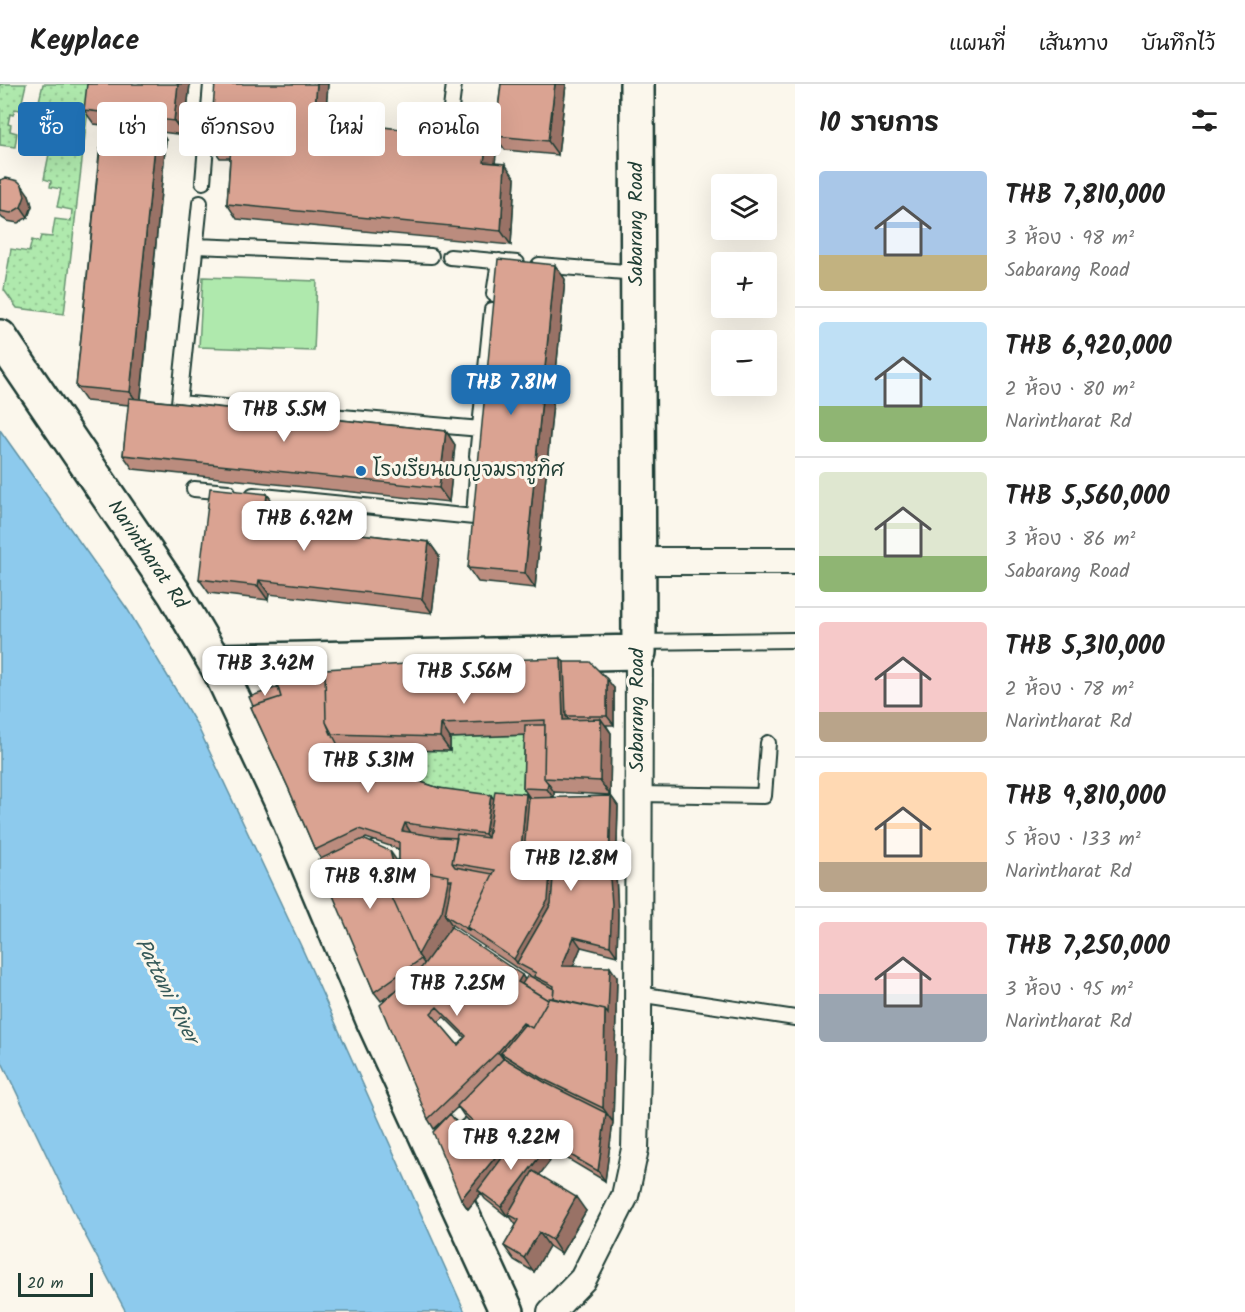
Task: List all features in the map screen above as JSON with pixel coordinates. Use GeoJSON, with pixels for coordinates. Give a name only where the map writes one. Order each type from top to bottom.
{"type":"FeatureCollection","features":[{"type":"Feature","properties":{"kind":"street","name":"Sabarang Road"},"geometry":{"type":"LineString","coordinates":[[551,1312],[583,1279],[625,1196],[635,1149],[640,561],[637,84]]}},
{"type":"Feature","properties":{"kind":"street","name":"Narintharat Rd"},"geometry":{"type":"LineString","coordinates":[[0,337],[174,593],[214,661],[315,869],[427,1140],[507,1312]]}},
{"type":"Feature","properties":{"kind":"street"},"geometry":{"type":"LineString","coordinates":[[640,561],[795,561]]}},
{"type":"Feature","properties":{"kind":"street"},"geometry":{"type":"LineString","coordinates":[[214,661],[639,647]]}},
{"type":"Feature","properties":{"kind":"lane"},"geometry":{"type":"LineString","coordinates":[[203,182],[211,84]]}},
{"type":"Feature","properties":{"kind":"lane"},"geometry":{"type":"LineString","coordinates":[[452,102],[454,84]]}},
{"type":"Feature","properties":{"kind":"lane"},"geometry":{"type":"LineString","coordinates":[[200,203],[179,403],[481,429]]}},
{"type":"Feature","properties":{"kind":"lane"},"geometry":{"type":"LineString","coordinates":[[196,246],[431,256]]}},
{"type":"Feature","properties":{"kind":"lane"},"geometry":{"type":"LineString","coordinates":[[450,257],[637,273]]}},
{"type":"Feature","properties":{"kind":"lane"},"geometry":{"type":"LineString","coordinates":[[494,294],[499,261]]}},
{"type":"Feature","properties":{"kind":"lane"},"geometry":{"type":"LineString","coordinates":[[477,456],[492,310]]}},
{"type":"Feature","properties":{"kind":"lane"},"geometry":{"type":"LineString","coordinates":[[194,489],[474,517],[477,474]]}},
{"type":"Feature","properties":{"kind":"lane"},"geometry":{"type":"LineString","coordinates":[[639,647],[795,640]]}},
{"type":"Feature","properties":{"kind":"lane"},"geometry":{"type":"LineString","coordinates":[[638,794],[764,796],[768,742]]}},
{"type":"Feature","properties":{"kind":"lane"},"geometry":{"type":"LineString","coordinates":[[359,848],[369,844],[400,859],[405,881]]}},
{"type":"Feature","properties":{"kind":"lane"},"geometry":{"type":"LineString","coordinates":[[450,939],[455,930],[528,978]]}},
{"type":"Feature","properties":{"kind":"lane"},"geometry":{"type":"LineString","coordinates":[[638,994],[795,1018]]}},
{"type":"Feature","properties":{"kind":"lane"},"geometry":{"type":"LineString","coordinates":[[427,1140],[483,1091]]}},
{"type":"Feature","properties":{"kind":"green space"},"geometry":{"type":"Polygon","coordinates":[[[0,84],[26,84],[22,102],[18,102],[18,110],[15,109],[13,115],[10,114],[8,124],[11,125],[10,131],[17,133],[15,147],[0,145],[0,84]]]}},
{"type":"Feature","properties":{"kind":"green space"},"geometry":{"type":"Polygon","coordinates":[[[43,84],[91,84],[85,135],[85,102],[39,102],[43,84]]]}},
{"type":"Feature","properties":{"kind":"green space"},"geometry":{"type":"Polygon","coordinates":[[[49,156],[83,156],[64,314],[17,308],[4,290],[11,249],[29,252],[32,240],[39,242],[41,236],[52,237],[55,219],[71,221],[72,210],[57,207],[61,189],[50,187],[51,181],[44,179],[49,156]]]}},
{"type":"Feature","properties":{"kind":"green space"},"geometry":{"type":"Polygon","coordinates":[[[203,277],[317,281],[314,351],[199,347],[203,277]]]}},
{"type":"Feature","properties":{"kind":"green space"},"geometry":{"type":"Polygon","coordinates":[[[532,735],[529,807],[446,798],[341,749],[450,751],[450,738],[532,735]]]}},
{"type":"Feature","properties":{"kind":"water","name":"Pattani River"},"geometry":{"type":"Polygon","coordinates":[[[0,430],[128,610],[197,725],[301,946],[465,1312],[126,1312],[82,1229],[0,1058],[0,430]]]}},
{"type":"Feature","properties":{"kind":"building"},"geometry":{"type":"Polygon","coordinates":[[[87,84],[178,84],[174,121],[167,120],[167,102],[97,102],[97,112],[85,110],[87,84]]]}},
{"type":"Feature","properties":{"kind":"building"},"geometry":{"type":"Polygon","coordinates":[[[215,84],[317,84],[315,102],[308,102],[308,156],[385,156],[385,127],[397,129],[397,156],[485,156],[484,162],[505,164],[501,231],[227,204],[230,156],[296,156],[296,102],[214,102],[215,84]]]}},
{"type":"Feature","properties":{"kind":"building"},"geometry":{"type":"Polygon","coordinates":[[[501,84],[555,84],[548,141],[501,137],[501,102],[499,102],[501,84]]]}},
{"type":"Feature","properties":{"kind":"building"},"geometry":{"type":"Polygon","coordinates":[[[99,156],[154,156],[130,392],[76,387],[99,156]]]}},
{"type":"Feature","properties":{"kind":"building"},"geometry":{"type":"Polygon","coordinates":[[[6,178],[18,181],[22,185],[25,196],[21,207],[11,213],[0,211],[0,180],[6,178]]]}},
{"type":"Feature","properties":{"kind":"building"},"geometry":{"type":"Polygon","coordinates":[[[498,259],[555,265],[525,573],[468,568],[498,259]]]}},
{"type":"Feature","properties":{"kind":"building"},"geometry":{"type":"Polygon","coordinates":[[[129,398],[446,431],[439,488],[123,455],[129,398]]]}},
{"type":"Feature","properties":{"kind":"building"},"geometry":{"type":"Polygon","coordinates":[[[210,488],[267,494],[264,523],[429,542],[422,599],[259,580],[258,586],[199,579],[210,488]]]}},
{"type":"Feature","properties":{"kind":"building"},"geometry":{"type":"Polygon","coordinates":[[[561,658],[563,720],[601,719],[600,781],[544,778],[545,720],[441,724],[440,737],[331,734],[326,722],[325,669],[561,658]]]}},
{"type":"Feature","properties":{"kind":"building"},"geometry":{"type":"Polygon","coordinates":[[[564,662],[590,662],[607,679],[607,716],[566,716],[564,662]]]}},
{"type":"Feature","properties":{"kind":"building"},"geometry":{"type":"Polygon","coordinates":[[[325,674],[326,722],[339,747],[397,774],[439,788],[491,795],[485,834],[405,823],[402,831],[457,838],[452,863],[455,867],[493,874],[467,927],[470,931],[445,915],[452,880],[448,880],[449,876],[410,870],[399,863],[399,842],[359,829],[315,850],[251,707],[281,697],[276,682],[325,674]]]}},
{"type":"Feature","properties":{"kind":"building"},"geometry":{"type":"Polygon","coordinates":[[[278,687],[281,697],[253,706],[249,697],[278,687]]]}},
{"type":"Feature","properties":{"kind":"building"},"geometry":{"type":"Polygon","coordinates":[[[525,725],[545,725],[544,778],[548,783],[547,789],[523,788],[525,725]]]}},
{"type":"Feature","properties":{"kind":"building"},"geometry":{"type":"Polygon","coordinates":[[[495,791],[526,794],[519,873],[550,873],[548,900],[514,959],[467,927],[495,870],[452,863],[457,834],[488,838],[495,791]]]}},
{"type":"Feature","properties":{"kind":"building"},"geometry":{"type":"Polygon","coordinates":[[[611,796],[610,946],[574,937],[562,966],[610,967],[608,1014],[605,1010],[553,998],[554,986],[534,976],[536,973],[517,963],[551,904],[553,878],[550,873],[522,873],[529,798],[611,796]]]}},
{"type":"Feature","properties":{"kind":"building"},"geometry":{"type":"Polygon","coordinates":[[[363,839],[390,851],[394,867],[388,870],[395,885],[389,891],[421,959],[374,992],[318,860],[363,839]]]}},
{"type":"Feature","properties":{"kind":"building"},"geometry":{"type":"Polygon","coordinates":[[[411,869],[449,876],[442,911],[418,955],[389,891],[411,869]]]}},
{"type":"Feature","properties":{"kind":"building"},"geometry":{"type":"Polygon","coordinates":[[[451,927],[522,975],[518,982],[548,1000],[532,1028],[523,1023],[498,1052],[428,1119],[380,1005],[422,967],[451,927]],[[437,1007],[431,1013],[458,1045],[466,1036],[437,1007]]]}},
{"type":"Feature","properties":{"kind":"building"},"geometry":{"type":"Polygon","coordinates":[[[528,975],[554,989],[553,998],[548,1000],[522,984],[528,975]]]}},
{"type":"Feature","properties":{"kind":"building"},"geometry":{"type":"Polygon","coordinates":[[[549,998],[605,1010],[603,1108],[541,1078],[501,1053],[525,1024],[532,1028],[549,998]]]}},
{"type":"Feature","properties":{"kind":"building"},"geometry":{"type":"Polygon","coordinates":[[[504,1058],[544,1082],[606,1113],[598,1171],[521,1126],[461,1199],[433,1132],[450,1114],[470,1139],[480,1128],[457,1106],[504,1058]]]}},
{"type":"Feature","properties":{"kind":"building"},"geometry":{"type":"Polygon","coordinates":[[[520,1134],[543,1152],[501,1207],[478,1190],[520,1134]]]}},
{"type":"Feature","properties":{"kind":"building"},"geometry":{"type":"Polygon","coordinates":[[[533,1171],[576,1197],[552,1240],[539,1232],[524,1258],[504,1246],[519,1220],[508,1214],[533,1171]]]}},
{"type":"Feature","properties":{"kind":"place","name":"โรงเรียนเบญจมราชูทิศ"},"geometry":{"type":"Point","coordinates":[361,471]}}]}
